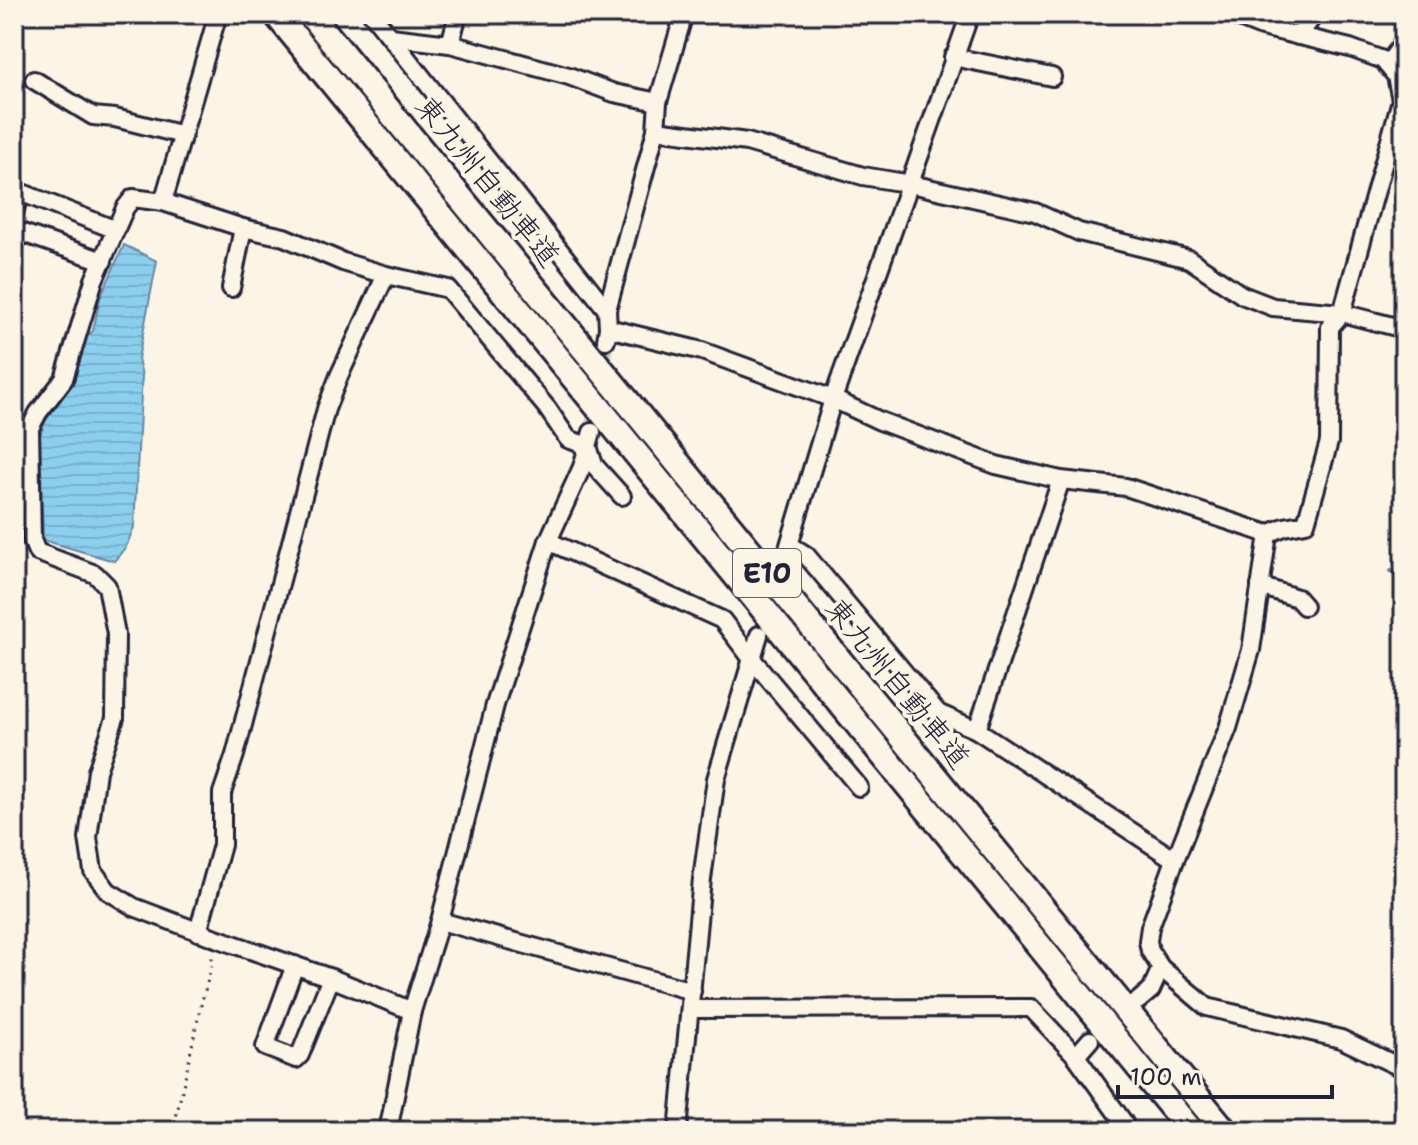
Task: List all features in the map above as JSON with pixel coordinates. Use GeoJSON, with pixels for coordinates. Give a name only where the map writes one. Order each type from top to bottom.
{"type":"FeatureCollection","features":[{"type":"Feature","properties":{"kind":"highway","name":"東九州自動車道"},"geometry":{"type":"LineString","coordinates":[[276,14],[1191,1131]]}},
{"type":"Feature","properties":{"kind":"highway","name":"東九州自動車道"},"geometry":{"type":"LineString","coordinates":[[310,14],[1225,1131]]}},
{"type":"Feature","properties":{"kind":"street"},"geometry":{"type":"LineString","coordinates":[[163,202],[218,14]]}},
{"type":"Feature","properties":{"kind":"street"},"geometry":{"type":"LineString","coordinates":[[372,14],[607,310]]}},
{"type":"Feature","properties":{"kind":"street"},"geometry":{"type":"LineString","coordinates":[[450,44],[458,14]]}},
{"type":"Feature","properties":{"kind":"street"},"geometry":{"type":"LineString","coordinates":[[684,14],[658,102],[656,130],[607,310],[607,334],[702,351],[833,399],[880,421],[996,465],[1061,480],[1126,487],[1268,534],[1306,523],[1329,442],[1330,327],[1342,313],[1398,128],[1401,100],[1396,76],[1383,60],[1350,48],[1262,27],[1230,14]]}},
{"type":"Feature","properties":{"kind":"street"},"geometry":{"type":"LineString","coordinates":[[784,562],[833,399],[970,14]]}},
{"type":"Feature","properties":{"kind":"street"},"geometry":{"type":"LineString","coordinates":[[1298,36],[1315,14]]}},
{"type":"Feature","properties":{"kind":"street"},"geometry":{"type":"LineString","coordinates":[[391,37],[450,44],[569,76],[614,93],[658,102]]}},
{"type":"Feature","properties":{"kind":"street"},"geometry":{"type":"LineString","coordinates":[[1387,65],[1404,42]]}},
{"type":"Feature","properties":{"kind":"street"},"geometry":{"type":"LineString","coordinates":[[953,57],[1052,77]]}},
{"type":"Feature","properties":{"kind":"street"},"geometry":{"type":"LineString","coordinates":[[34,80],[93,116],[115,118],[183,135]]}},
{"type":"Feature","properties":{"kind":"street"},"geometry":{"type":"LineString","coordinates":[[656,130],[747,142],[863,176],[1035,212],[1079,232],[1189,259],[1242,295],[1273,307],[1342,313],[1404,329]]}},
{"type":"Feature","properties":{"kind":"street"},"geometry":{"type":"LineString","coordinates":[[14,213],[20,192],[116,230]]}},
{"type":"Feature","properties":{"kind":"street"},"geometry":{"type":"LineString","coordinates":[[412,1011],[331,978],[134,907],[108,891],[93,871],[88,838],[97,771],[115,718],[116,634],[107,586],[95,574],[37,552],[32,540],[30,428],[64,379],[94,280],[125,208],[133,198],[163,202],[243,228],[284,237],[343,262],[448,289],[547,408],[568,439],[590,439]]}},
{"type":"Feature","properties":{"kind":"street"},"geometry":{"type":"LineString","coordinates":[[231,288],[243,228]]}},
{"type":"Feature","properties":{"kind":"street"},"geometry":{"type":"LineString","coordinates":[[14,230],[103,261]]}},
{"type":"Feature","properties":{"kind":"street"},"geometry":{"type":"LineString","coordinates":[[206,934],[222,845],[222,793],[235,755],[326,409],[386,275]]}},
{"type":"Feature","properties":{"kind":"street"},"geometry":{"type":"LineString","coordinates":[[590,439],[594,465],[622,496]]}},
{"type":"Feature","properties":{"kind":"street"},"geometry":{"type":"LineString","coordinates":[[388,1131],[412,1011],[440,921],[495,705],[548,541],[582,467],[590,439]]}},
{"type":"Feature","properties":{"kind":"street"},"geometry":{"type":"LineString","coordinates":[[977,730],[1061,480]]}},
{"type":"Feature","properties":{"kind":"street"},"geometry":{"type":"LineString","coordinates":[[1268,534],[1251,650],[1228,728],[1150,927],[1150,951],[1161,968],[1207,1007],[1341,1039],[1404,1069]]}},
{"type":"Feature","properties":{"kind":"street"},"geometry":{"type":"LineString","coordinates":[[548,541],[722,620],[859,787]]}},
{"type":"Feature","properties":{"kind":"street"},"geometry":{"type":"LineString","coordinates":[[790,545],[806,555],[938,713],[977,730],[1175,860]]}},
{"type":"Feature","properties":{"kind":"street"},"geometry":{"type":"LineString","coordinates":[[1260,586],[1297,598],[1304,606]]}},
{"type":"Feature","properties":{"kind":"street"},"geometry":{"type":"LineString","coordinates":[[678,1131],[702,879],[716,779],[759,635]]}},
{"type":"Feature","properties":{"kind":"street"},"geometry":{"type":"LineString","coordinates":[[440,921],[692,991]]}},
{"type":"Feature","properties":{"kind":"street"},"geometry":{"type":"LineString","coordinates":[[295,965],[265,1047],[296,1059],[331,978]]}},
{"type":"Feature","properties":{"kind":"street"},"geometry":{"type":"LineString","coordinates":[[1138,1001],[1151,990],[1161,968]]}},
{"type":"Feature","properties":{"kind":"street"},"geometry":{"type":"LineString","coordinates":[[691,1009],[1031,1008],[1076,1056],[1124,1123],[1124,1131]]}},
{"type":"Feature","properties":{"kind":"street"},"geometry":{"type":"LineString","coordinates":[[1076,1056],[1090,1040]]}},
{"type":"Feature","properties":{"kind":"path"},"geometry":{"type":"LineString","coordinates":[[173,1131],[212,965],[206,934]]}},
{"type":"Feature","properties":{"kind":"water"},"geometry":{"type":"Polygon","coordinates":[[[124,245],[157,261],[138,359],[142,375],[134,527],[126,547],[114,561],[43,540],[40,435],[46,420],[74,382],[86,337],[93,331],[100,298],[124,245]]]}},
{"type":"Feature","properties":{"kind":"waterway"},"geometry":{"type":"LineString","coordinates":[[1391,571],[1404,580]]}},
{"type":"Feature","properties":{"kind":"waterway"},"geometry":{"type":"LineString","coordinates":[[1404,880],[1399,907],[1404,913]]}},
{"type":"Feature","properties":{"kind":"tunnel"},"geometry":{"type":"LineString","coordinates":[[592,432],[606,340]]}}]}
